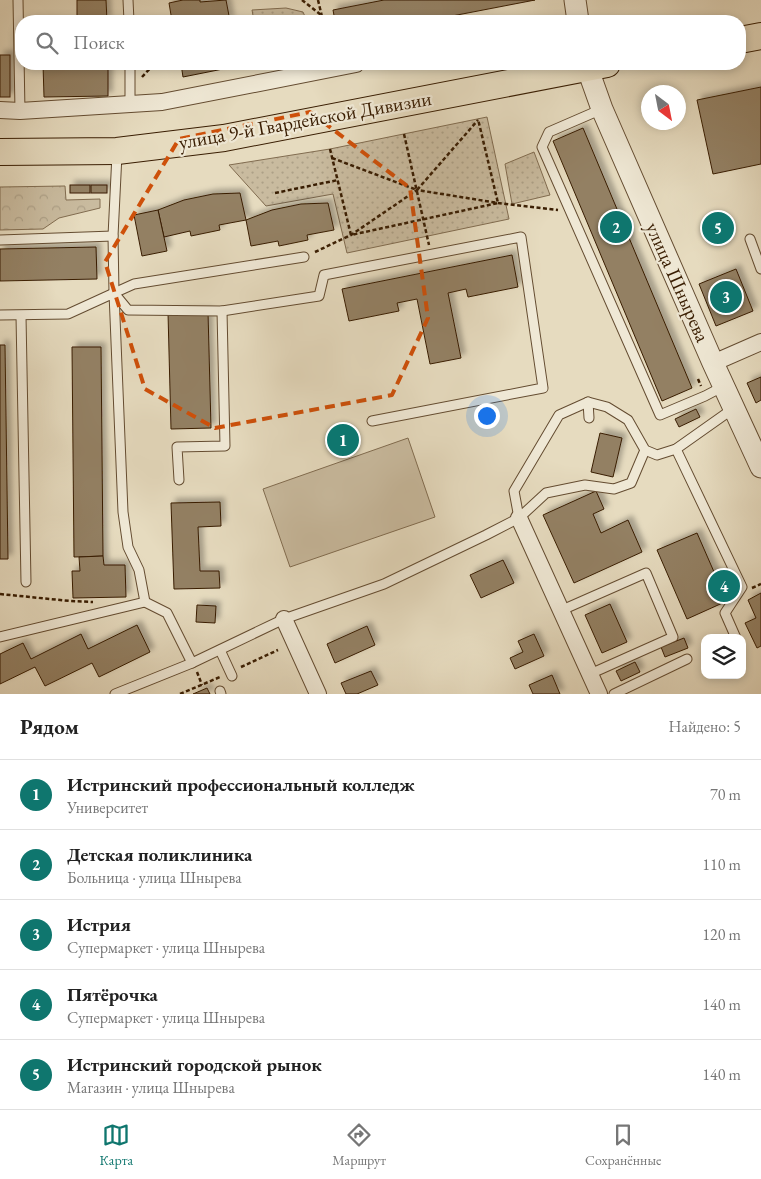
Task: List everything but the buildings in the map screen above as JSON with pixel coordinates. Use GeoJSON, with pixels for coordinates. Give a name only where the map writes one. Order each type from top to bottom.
{"type":"FeatureCollection","features":[{"type":"Feature","properties":{"kind":"main road"},"geometry":{"type":"LineString","coordinates":[[746,39],[761,36]]}},
{"type":"Feature","properties":{"kind":"main road","name":"улица 9-й Гвардейской Дивизии"},"geometry":{"type":"LineString","coordinates":[[0,152],[117,151],[224,138],[568,70]]}},
{"type":"Feature","properties":{"kind":"street"},"geometry":{"type":"LineString","coordinates":[[575,0],[576,15]]}},
{"type":"Feature","properties":{"kind":"street"},"geometry":{"type":"LineString","coordinates":[[0,110],[20,111],[162,102],[325,70]]}},
{"type":"Feature","properties":{"kind":"street","name":"улица Шнырева"},"geometry":{"type":"LineString","coordinates":[[594,70],[602,109],[713,363],[761,467]]}},
{"type":"Feature","properties":{"kind":"street"},"geometry":{"type":"LineString","coordinates":[[713,363],[761,342]]}},
{"type":"Feature","properties":{"kind":"street"},"geometry":{"type":"LineString","coordinates":[[519,518],[599,694]]}},
{"type":"Feature","properties":{"kind":"street"},"geometry":{"type":"LineString","coordinates":[[284,618],[318,694]]}},
{"type":"Feature","properties":{"kind":"lane"},"geometry":{"type":"LineString","coordinates":[[18,0],[18,15]]}},
{"type":"Feature","properties":{"kind":"lane"},"geometry":{"type":"LineString","coordinates":[[128,0],[129,15]]}},
{"type":"Feature","properties":{"kind":"lane"},"geometry":{"type":"LineString","coordinates":[[19,70],[20,111]]}},
{"type":"Feature","properties":{"kind":"lane"},"geometry":{"type":"LineString","coordinates":[[130,70],[130,104]]}},
{"type":"Feature","properties":{"kind":"lane"},"geometry":{"type":"LineString","coordinates":[[602,109],[549,132],[542,147],[660,415],[724,386]]}},
{"type":"Feature","properties":{"kind":"lane"},"geometry":{"type":"LineString","coordinates":[[117,151],[113,236],[123,512],[128,547],[139,570],[145,602]]}},
{"type":"Feature","properties":{"kind":"lane"},"geometry":{"type":"LineString","coordinates":[[0,240],[113,236]]}},
{"type":"Feature","properties":{"kind":"lane"},"geometry":{"type":"LineString","coordinates":[[114,293],[128,310],[222,311],[319,296],[324,275],[521,237],[542,388],[372,421]]}},
{"type":"Feature","properties":{"kind":"lane"},"geometry":{"type":"LineString","coordinates":[[750,239],[761,269]]}},
{"type":"Feature","properties":{"kind":"lane"},"geometry":{"type":"LineString","coordinates":[[0,316],[68,314],[134,284],[304,257]]}},
{"type":"Feature","properties":{"kind":"lane"},"geometry":{"type":"LineString","coordinates":[[179,480],[177,447],[225,446],[222,311]]}},
{"type":"Feature","properties":{"kind":"lane"},"geometry":{"type":"LineString","coordinates":[[21,316],[26,582]]}},
{"type":"Feature","properties":{"kind":"lane"},"geometry":{"type":"LineString","coordinates":[[519,518],[514,491],[559,415],[588,402],[607,407],[628,420],[644,450],[657,456],[676,450],[734,408]]}},
{"type":"Feature","properties":{"kind":"lane"},"geometry":{"type":"LineString","coordinates":[[588,402],[589,418]]}},
{"type":"Feature","properties":{"kind":"lane"},"geometry":{"type":"LineString","coordinates":[[114,694],[192,664],[284,618],[384,584],[519,518],[546,493],[585,485],[614,489],[631,483],[644,450]]}},
{"type":"Feature","properties":{"kind":"lane"},"geometry":{"type":"LineString","coordinates":[[676,450],[742,587],[725,613],[734,634]]}},
{"type":"Feature","properties":{"kind":"lane"},"geometry":{"type":"LineString","coordinates":[[562,610],[646,573],[673,637],[590,674]]}},
{"type":"Feature","properties":{"kind":"lane"},"geometry":{"type":"LineString","coordinates":[[0,637],[145,602],[167,613],[192,664]]}},
{"type":"Feature","properties":{"kind":"lane"},"geometry":{"type":"LineString","coordinates":[[220,650],[232,676]]}},
{"type":"Feature","properties":{"kind":"lane"},"geometry":{"type":"LineString","coordinates":[[614,694],[687,659]]}},
{"type":"Feature","properties":{"kind":"path"},"geometry":{"type":"LineString","coordinates":[[302,0],[321,15]]}},
{"type":"Feature","properties":{"kind":"path"},"geometry":{"type":"LineString","coordinates":[[318,0],[321,15]]}},
{"type":"Feature","properties":{"kind":"path"},"geometry":{"type":"LineString","coordinates":[[304,257],[351,235],[417,190],[478,119],[498,203]]}},
{"type":"Feature","properties":{"kind":"path"},"geometry":{"type":"LineString","coordinates":[[404,134],[431,254]]}},
{"type":"Feature","properties":{"kind":"path"},"geometry":{"type":"LineString","coordinates":[[330,148],[351,235]]}},
{"type":"Feature","properties":{"kind":"path"},"geometry":{"type":"LineString","coordinates":[[332,158],[417,190],[498,203],[571,211]]}},
{"type":"Feature","properties":{"kind":"path"},"geometry":{"type":"LineString","coordinates":[[275,193],[338,180]]}},
{"type":"Feature","properties":{"kind":"path"},"geometry":{"type":"LineString","coordinates":[[351,235],[498,203]]}},
{"type":"Feature","properties":{"kind":"path"},"geometry":{"type":"LineString","coordinates":[[0,594],[98,602]]}},
{"type":"Feature","properties":{"kind":"highlighted area"},"geometry":{"type":"Polygon","coordinates":[[[310,112],[410,188],[428,318],[392,395],[215,428],[145,389],[105,262],[179,139],[310,112]]]}},
{"type":"Feature","properties":{"kind":"green space"},"geometry":{"type":"Polygon","coordinates":[[[286,8],[303,12],[304,15],[253,15],[252,10],[286,8]]]}},
{"type":"Feature","properties":{"kind":"green space"},"geometry":{"type":"Polygon","coordinates":[[[487,117],[509,219],[347,253],[333,194],[266,206],[229,165],[330,149],[487,117]]]}},
{"type":"Feature","properties":{"kind":"green space"},"geometry":{"type":"Polygon","coordinates":[[[534,152],[550,195],[512,204],[505,164],[534,152]]]}},
{"type":"Feature","properties":{"kind":"green space"},"geometry":{"type":"Polygon","coordinates":[[[65,186],[66,200],[100,199],[100,208],[59,218],[43,229],[0,230],[0,187],[65,186]]]}},
{"type":"Feature","properties":{"kind":"green space"},"geometry":{"type":"Polygon","coordinates":[[[408,438],[435,517],[290,567],[263,489],[408,438]]]}},
{"type":"Feature","properties":{"kind":"place","name":"Детская поликлиника"},"geometry":{"type":"Point","coordinates":[616,227]}},
{"type":"Feature","properties":{"kind":"place","name":"Истринский городской рынок"},"geometry":{"type":"Point","coordinates":[718,228]}},
{"type":"Feature","properties":{"kind":"place","name":"Истрия"},"geometry":{"type":"Point","coordinates":[726,297]}},
{"type":"Feature","properties":{"kind":"place","name":"Истринский профессиональный колледж"},"geometry":{"type":"Point","coordinates":[343,440]}},
{"type":"Feature","properties":{"kind":"place","name":"Пятёрочка"},"geometry":{"type":"Point","coordinates":[724,586]}}]}
